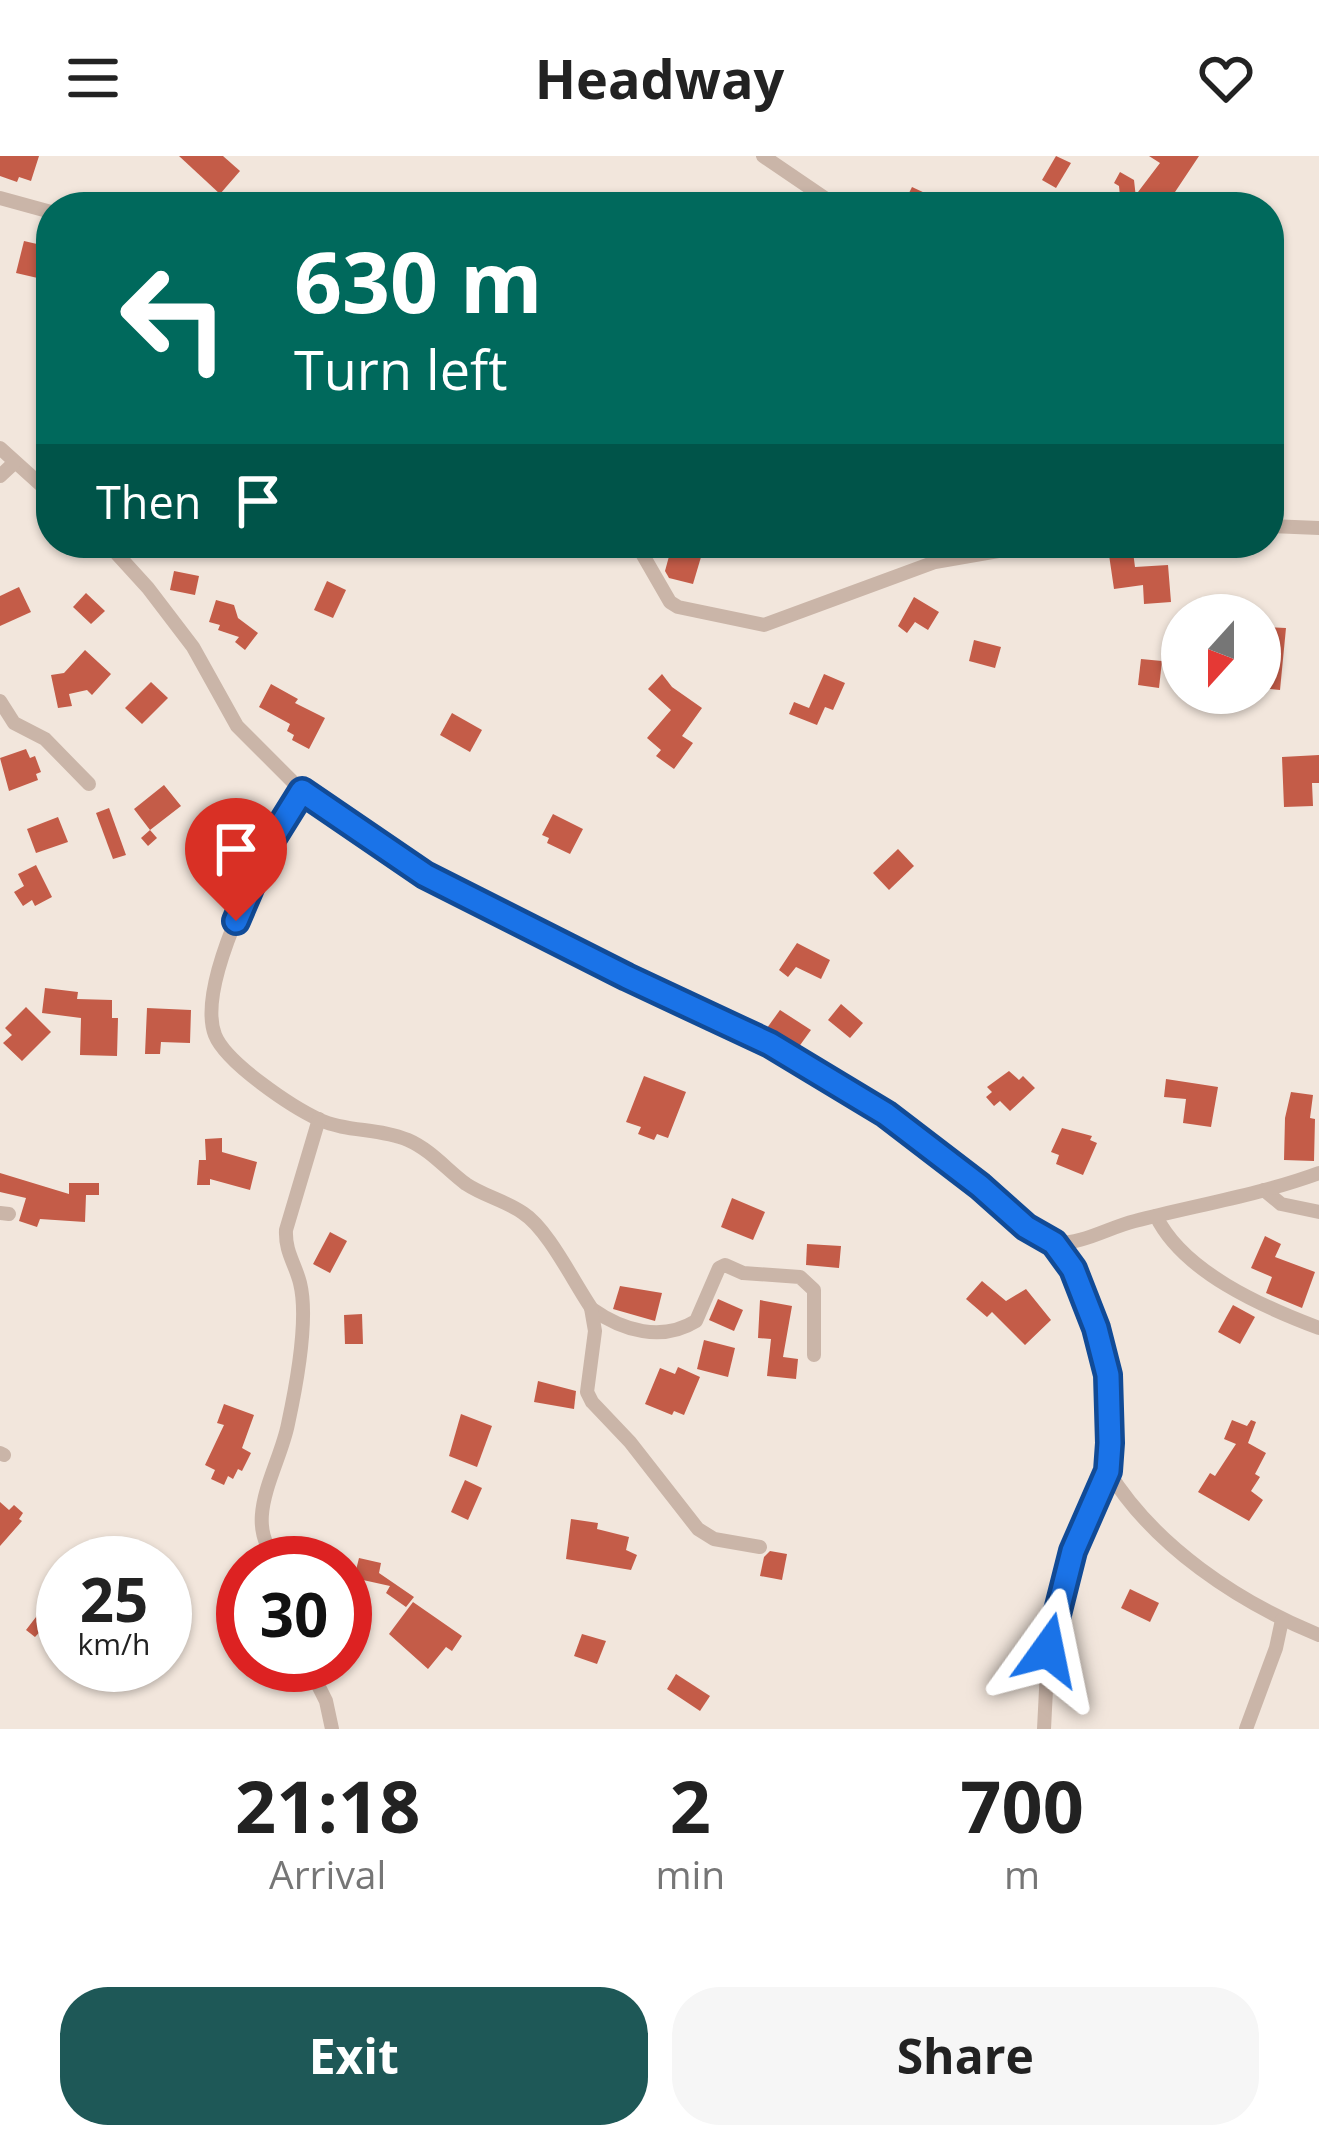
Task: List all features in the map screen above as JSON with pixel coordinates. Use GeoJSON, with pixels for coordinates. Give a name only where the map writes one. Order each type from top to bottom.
{"type":"FeatureCollection","features":[{"type":"Feature","properties":{"kind":"street"},"geometry":{"type":"LineString","coordinates":[[763,156],[816,192]]}},
{"type":"Feature","properties":{"kind":"street"},"geometry":{"type":"LineString","coordinates":[[0,198],[36,208]]}},
{"type":"Feature","properties":{"kind":"street"},"geometry":{"type":"LineString","coordinates":[[0,448],[36,481]]}},
{"type":"Feature","properties":{"kind":"street"},"geometry":{"type":"LineString","coordinates":[[0,476],[14,463]]}},
{"type":"Feature","properties":{"kind":"street"},"geometry":{"type":"LineString","coordinates":[[1284,527],[1319,528]]}},
{"type":"Feature","properties":{"kind":"street"},"geometry":{"type":"LineString","coordinates":[[120,558],[193,647],[237,726],[302,791],[425,875],[770,1044],[886,1114],[1026,1227],[1054,1243],[1073,1269],[1108,1375],[1108,1471],[1073,1551],[1058,1601],[1048,1650],[1044,1729]]}},
{"type":"Feature","properties":{"kind":"street"},"geometry":{"type":"LineString","coordinates":[[645,558],[678,608],[764,625],[935,562],[958,558]]}},
{"type":"Feature","properties":{"kind":"street"},"geometry":{"type":"LineString","coordinates":[[0,700],[14,723],[45,739],[88,784]]}},
{"type":"Feature","properties":{"kind":"street"},"geometry":{"type":"LineString","coordinates":[[302,791],[269,844],[236,921],[213,992],[211,1013],[221,1048],[244,1070],[319,1119],[410,1141],[467,1185],[522,1212],[540,1229],[591,1308],[604,1318],[643,1332],[669,1332],[697,1321],[719,1268],[725,1265],[743,1273],[800,1277],[814,1290],[814,1354]]}},
{"type":"Feature","properties":{"kind":"street"},"geometry":{"type":"LineString","coordinates":[[264,1536],[260,1523],[288,1426],[300,1337],[300,1284],[285,1248],[286,1230],[319,1119]]}},
{"type":"Feature","properties":{"kind":"street"},"geometry":{"type":"LineString","coordinates":[[1054,1243],[1078,1242],[1319,1173]]}},
{"type":"Feature","properties":{"kind":"street"},"geometry":{"type":"LineString","coordinates":[[1264,1190],[1281,1204],[1319,1212]]}},
{"type":"Feature","properties":{"kind":"street"},"geometry":{"type":"LineString","coordinates":[[1156,1216],[1168,1240],[1208,1271],[1319,1328]]}},
{"type":"Feature","properties":{"kind":"street"},"geometry":{"type":"LineString","coordinates":[[591,1308],[595,1331],[586,1392],[592,1402],[631,1442],[698,1529],[714,1539],[760,1547]]}},
{"type":"Feature","properties":{"kind":"street"},"geometry":{"type":"LineString","coordinates":[[1108,1471],[1130,1506],[1171,1543],[1249,1602],[1319,1635]]}},
{"type":"Feature","properties":{"kind":"street"},"geometry":{"type":"LineString","coordinates":[[1246,1729],[1282,1620]]}},
{"type":"Feature","properties":{"kind":"street"},"geometry":{"type":"LineString","coordinates":[[322,1692],[332,1729]]}},
{"type":"Feature","properties":{"kind":"building"},"geometry":{"type":"Polygon","coordinates":[[[0,156],[39,156],[31,181],[0,176],[0,156]]]}},
{"type":"Feature","properties":{"kind":"building"},"geometry":{"type":"Polygon","coordinates":[[[179,156],[223,156],[240,171],[218,192],[179,156]]]}},
{"type":"Feature","properties":{"kind":"building"},"geometry":{"type":"Polygon","coordinates":[[[1056,156],[1071,163],[1056,188],[1042,180],[1056,156]]]}},
{"type":"Feature","properties":{"kind":"building"},"geometry":{"type":"Polygon","coordinates":[[[1149,156],[1199,156],[1175,192],[1138,192],[1160,163],[1149,156]]]}},
{"type":"Feature","properties":{"kind":"building"},"geometry":{"type":"Polygon","coordinates":[[[1120,172],[1134,180],[1135,192],[1120,192],[1114,183],[1120,172]]]}},
{"type":"Feature","properties":{"kind":"building"},"geometry":{"type":"Polygon","coordinates":[[[24,241],[36,244],[36,278],[16,273],[24,241]]]}},
{"type":"Feature","properties":{"kind":"building"},"geometry":{"type":"Polygon","coordinates":[[[669,558],[701,558],[693,584],[669,578],[665,571],[669,558]]]}},
{"type":"Feature","properties":{"kind":"building"},"geometry":{"type":"Polygon","coordinates":[[[1109,558],[1134,558],[1135,567],[1168,565],[1170,594],[1161,594],[1161,603],[1144,604],[1143,585],[1114,589],[1109,558]]]}},
{"type":"Feature","properties":{"kind":"building"},"geometry":{"type":"Polygon","coordinates":[[[174,571],[199,576],[195,595],[170,590],[174,571]]]}},
{"type":"Feature","properties":{"kind":"building"},"geometry":{"type":"Polygon","coordinates":[[[327,581],[346,590],[333,618],[314,610],[327,581]]]}},
{"type":"Feature","properties":{"kind":"building"},"geometry":{"type":"Polygon","coordinates":[[[19,587],[31,612],[0,626],[0,596],[19,587]]]}},
{"type":"Feature","properties":{"kind":"building"},"geometry":{"type":"Polygon","coordinates":[[[86,593],[105,611],[91,624],[73,607],[86,593]]]}},
{"type":"Feature","properties":{"kind":"building"},"geometry":{"type":"Polygon","coordinates":[[[914,597],[939,612],[928,630],[915,622],[907,633],[898,626],[914,597]]]}},
{"type":"Feature","properties":{"kind":"building"},"geometry":{"type":"Polygon","coordinates":[[[216,600],[234,605],[238,618],[258,633],[245,650],[235,642],[239,637],[209,622],[216,600]]]}},
{"type":"Feature","properties":{"kind":"building"},"geometry":{"type":"Polygon","coordinates":[[[1281,628],[1286,628],[1281,680],[1281,628]]]}},
{"type":"Feature","properties":{"kind":"building"},"geometry":{"type":"Polygon","coordinates":[[[974,640],[1001,647],[995,668],[969,661],[974,640]]]}},
{"type":"Feature","properties":{"kind":"building"},"geometry":{"type":"Polygon","coordinates":[[[85,650],[111,674],[92,695],[87,690],[69,694],[72,706],[58,708],[51,675],[64,673],[85,650]]]}},
{"type":"Feature","properties":{"kind":"building"},"geometry":{"type":"Polygon","coordinates":[[[1141,659],[1161,661],[1159,688],[1138,685],[1141,659]]]}},
{"type":"Feature","properties":{"kind":"building"},"geometry":{"type":"Polygon","coordinates":[[[662,674],[702,708],[682,736],[693,743],[674,769],[656,756],[661,750],[647,738],[671,710],[648,689],[662,674]]]}},
{"type":"Feature","properties":{"kind":"building"},"geometry":{"type":"Polygon","coordinates":[[[824,674],[845,683],[833,710],[825,707],[817,725],[789,714],[794,702],[809,708],[824,674]]]}},
{"type":"Feature","properties":{"kind":"building"},"geometry":{"type":"Polygon","coordinates":[[[151,682],[168,698],[142,724],[125,708],[151,682]]]}},
{"type":"Feature","properties":{"kind":"building"},"geometry":{"type":"Polygon","coordinates":[[[271,684],[325,718],[309,749],[292,740],[294,735],[287,731],[290,724],[259,707],[271,684]]]}},
{"type":"Feature","properties":{"kind":"building"},"geometry":{"type":"Polygon","coordinates":[[[452,713],[482,730],[470,752],[440,735],[452,713]]]}},
{"type":"Feature","properties":{"kind":"building"},"geometry":{"type":"Polygon","coordinates":[[[26,749],[30,758],[35,756],[41,772],[36,774],[38,780],[9,791],[0,758],[26,749]]]}},
{"type":"Feature","properties":{"kind":"building"},"geometry":{"type":"Polygon","coordinates":[[[1319,755],[1319,783],[1312,783],[1313,806],[1284,807],[1282,757],[1319,755]]]}},
{"type":"Feature","properties":{"kind":"building"},"geometry":{"type":"Polygon","coordinates":[[[164,785],[181,806],[150,830],[134,809],[164,785]]]}},
{"type":"Feature","properties":{"kind":"building"},"geometry":{"type":"Polygon","coordinates":[[[109,808],[126,855],[113,859],[96,813],[109,808]]]}},
{"type":"Feature","properties":{"kind":"building"},"geometry":{"type":"Polygon","coordinates":[[[553,814],[583,829],[570,854],[547,843],[549,838],[542,835],[553,814]]]}},
{"type":"Feature","properties":{"kind":"building"},"geometry":{"type":"Polygon","coordinates":[[[58,817],[68,842],[36,853],[27,829],[58,817]]]}},
{"type":"Feature","properties":{"kind":"building"},"geometry":{"type":"Polygon","coordinates":[[[150,830],[157,838],[148,846],[141,838],[150,830]]]}},
{"type":"Feature","properties":{"kind":"building"},"geometry":{"type":"Polygon","coordinates":[[[898,849],[914,866],[889,890],[873,873],[898,849]]]}},
{"type":"Feature","properties":{"kind":"building"},"geometry":{"type":"Polygon","coordinates":[[[36,865],[52,897],[23,906],[14,892],[24,886],[18,874],[36,865]]]}},
{"type":"Feature","properties":{"kind":"building"},"geometry":{"type":"Polygon","coordinates":[[[797,943],[830,960],[821,979],[796,967],[788,977],[779,970],[797,943]]]}},
{"type":"Feature","properties":{"kind":"building"},"geometry":{"type":"Polygon","coordinates":[[[45,988],[78,992],[77,999],[112,1000],[112,1018],[118,1018],[117,1056],[80,1055],[81,1018],[42,1013],[45,988]]]}},
{"type":"Feature","properties":{"kind":"building"},"geometry":{"type":"Polygon","coordinates":[[[841,1004],[863,1023],[850,1038],[828,1020],[841,1004]]]}},
{"type":"Feature","properties":{"kind":"building"},"geometry":{"type":"Polygon","coordinates":[[[26,1007],[51,1032],[22,1061],[3,1043],[12,1035],[5,1028],[26,1007]]]}},
{"type":"Feature","properties":{"kind":"building"},"geometry":{"type":"Polygon","coordinates":[[[147,1008],[191,1010],[190,1043],[161,1042],[160,1054],[145,1054],[147,1008]]]}},
{"type":"Feature","properties":{"kind":"building"},"geometry":{"type":"Polygon","coordinates":[[[780,1010],[811,1030],[798,1048],[767,1028],[780,1010]]]}},
{"type":"Feature","properties":{"kind":"building"},"geometry":{"type":"Polygon","coordinates":[[[1009,1071],[1035,1088],[1010,1111],[1000,1101],[994,1106],[986,1097],[992,1092],[987,1087],[1009,1071]]]}},
{"type":"Feature","properties":{"kind":"building"},"geometry":{"type":"Polygon","coordinates":[[[644,1076],[686,1092],[668,1138],[657,1134],[654,1140],[638,1134],[641,1127],[626,1122],[644,1076]]]}},
{"type":"Feature","properties":{"kind":"building"},"geometry":{"type":"Polygon","coordinates":[[[1166,1079],[1218,1087],[1211,1127],[1183,1123],[1186,1099],[1164,1097],[1166,1079]]]}},
{"type":"Feature","properties":{"kind":"building"},"geometry":{"type":"Polygon","coordinates":[[[1291,1092],[1313,1095],[1314,1161],[1284,1160],[1291,1092]]]}},
{"type":"Feature","properties":{"kind":"building"},"geometry":{"type":"Polygon","coordinates":[[[1062,1128],[1092,1136],[1090,1140],[1097,1143],[1083,1175],[1056,1164],[1059,1155],[1051,1152],[1062,1128]]]}},
{"type":"Feature","properties":{"kind":"building"},"geometry":{"type":"Polygon","coordinates":[[[222,1138],[222,1152],[257,1162],[250,1190],[210,1179],[210,1185],[197,1185],[199,1160],[206,1160],[205,1139],[222,1138]]]}},
{"type":"Feature","properties":{"kind":"building"},"geometry":{"type":"Polygon","coordinates":[[[0,1173],[69,1194],[69,1183],[99,1183],[99,1195],[86,1195],[85,1222],[40,1219],[37,1227],[19,1221],[26,1198],[0,1192],[0,1173]]]}},
{"type":"Feature","properties":{"kind":"building"},"geometry":{"type":"Polygon","coordinates":[[[732,1198],[765,1212],[753,1240],[721,1227],[732,1198]]]}},
{"type":"Feature","properties":{"kind":"building"},"geometry":{"type":"Polygon","coordinates":[[[330,1232],[347,1241],[330,1273],[313,1264],[330,1232]]]}},
{"type":"Feature","properties":{"kind":"building"},"geometry":{"type":"Polygon","coordinates":[[[1265,1236],[1281,1244],[1275,1257],[1315,1272],[1302,1308],[1266,1293],[1272,1277],[1251,1268],[1265,1236]]]}},
{"type":"Feature","properties":{"kind":"building"},"geometry":{"type":"Polygon","coordinates":[[[807,1244],[841,1246],[839,1268],[806,1265],[807,1244]]]}},
{"type":"Feature","properties":{"kind":"building"},"geometry":{"type":"Polygon","coordinates":[[[982,1281],[1006,1301],[1026,1289],[1051,1320],[1025,1345],[992,1312],[987,1317],[966,1299],[982,1281]]]}},
{"type":"Feature","properties":{"kind":"building"},"geometry":{"type":"Polygon","coordinates":[[[620,1286],[662,1293],[655,1321],[613,1309],[620,1286]]]}},
{"type":"Feature","properties":{"kind":"building"},"geometry":{"type":"Polygon","coordinates":[[[718,1299],[743,1310],[734,1331],[709,1320],[718,1299]]]}},
{"type":"Feature","properties":{"kind":"building"},"geometry":{"type":"Polygon","coordinates":[[[760,1300],[792,1306],[783,1357],[798,1359],[796,1379],[767,1376],[771,1339],[758,1338],[760,1300]]]}},
{"type":"Feature","properties":{"kind":"building"},"geometry":{"type":"Polygon","coordinates":[[[1233,1305],[1255,1317],[1240,1344],[1218,1332],[1233,1305]]]}},
{"type":"Feature","properties":{"kind":"building"},"geometry":{"type":"Polygon","coordinates":[[[362,1314],[363,1344],[345,1344],[344,1315],[362,1314]]]}},
{"type":"Feature","properties":{"kind":"building"},"geometry":{"type":"Polygon","coordinates":[[[704,1340],[735,1348],[728,1377],[697,1369],[704,1340]]]}},
{"type":"Feature","properties":{"kind":"building"},"geometry":{"type":"Polygon","coordinates":[[[678,1367],[700,1377],[684,1415],[645,1404],[660,1368],[675,1374],[678,1367]]]}},
{"type":"Feature","properties":{"kind":"building"},"geometry":{"type":"Polygon","coordinates":[[[538,1381],[576,1391],[574,1409],[534,1402],[538,1381]]]}},
{"type":"Feature","properties":{"kind":"building"},"geometry":{"type":"Polygon","coordinates":[[[224,1404],[254,1415],[242,1448],[251,1453],[242,1471],[238,1469],[233,1479],[228,1476],[224,1485],[211,1479],[215,1470],[205,1465],[224,1425],[217,1423],[224,1404]]]}},
{"type":"Feature","properties":{"kind":"building"},"geometry":{"type":"Polygon","coordinates":[[[461,1414],[492,1426],[477,1467],[449,1456],[461,1414]]]}},
{"type":"Feature","properties":{"kind":"building"},"geometry":{"type":"Polygon","coordinates":[[[1232,1420],[1247,1426],[1251,1420],[1256,1422],[1248,1443],[1266,1453],[1251,1491],[1263,1500],[1249,1521],[1198,1492],[1236,1444],[1224,1439],[1232,1420]]]}},
{"type":"Feature","properties":{"kind":"building"},"geometry":{"type":"Polygon","coordinates":[[[465,1480],[482,1488],[468,1520],[451,1512],[465,1480]]]}},
{"type":"Feature","properties":{"kind":"building"},"geometry":{"type":"Polygon","coordinates":[[[0,1502],[23,1513],[22,1521],[0,1546],[0,1502]]]}},
{"type":"Feature","properties":{"kind":"building"},"geometry":{"type":"Polygon","coordinates":[[[571,1519],[598,1523],[597,1529],[629,1537],[626,1550],[637,1555],[631,1570],[566,1559],[571,1519]]]}},
{"type":"Feature","properties":{"kind":"building"},"geometry":{"type":"Polygon","coordinates":[[[770,1551],[787,1554],[782,1580],[760,1576],[770,1551]]]}},
{"type":"Feature","properties":{"kind":"building"},"geometry":{"type":"Polygon","coordinates":[[[372,1561],[381,1563],[379,1573],[414,1597],[406,1607],[386,1593],[390,1586],[372,1582],[372,1561]]]}},
{"type":"Feature","properties":{"kind":"building"},"geometry":{"type":"Polygon","coordinates":[[[1130,1589],[1159,1603],[1150,1622],[1121,1608],[1130,1589]]]}},
{"type":"Feature","properties":{"kind":"building"},"geometry":{"type":"Polygon","coordinates":[[[413,1602],[462,1636],[452,1651],[446,1647],[428,1669],[389,1634],[413,1602]]]}},
{"type":"Feature","properties":{"kind":"building"},"geometry":{"type":"Polygon","coordinates":[[[36,1617],[36,1636],[26,1630],[36,1617]]]}},
{"type":"Feature","properties":{"kind":"building"},"geometry":{"type":"Polygon","coordinates":[[[582,1634],[606,1641],[597,1664],[574,1656],[582,1634]]]}},
{"type":"Feature","properties":{"kind":"building"},"geometry":{"type":"Polygon","coordinates":[[[676,1674],[710,1696],[700,1711],[667,1689],[676,1674]]]}},
{"type":"Feature","properties":{"kind":"route"},"geometry":{"type":"LineString","coordinates":[[236,921],[269,844],[302,791],[425,875],[770,1044],[886,1114],[1026,1227],[1054,1243],[1073,1269],[1096,1328],[1108,1375],[1110,1443],[1108,1471],[1073,1551],[1048,1650]]}}]}
